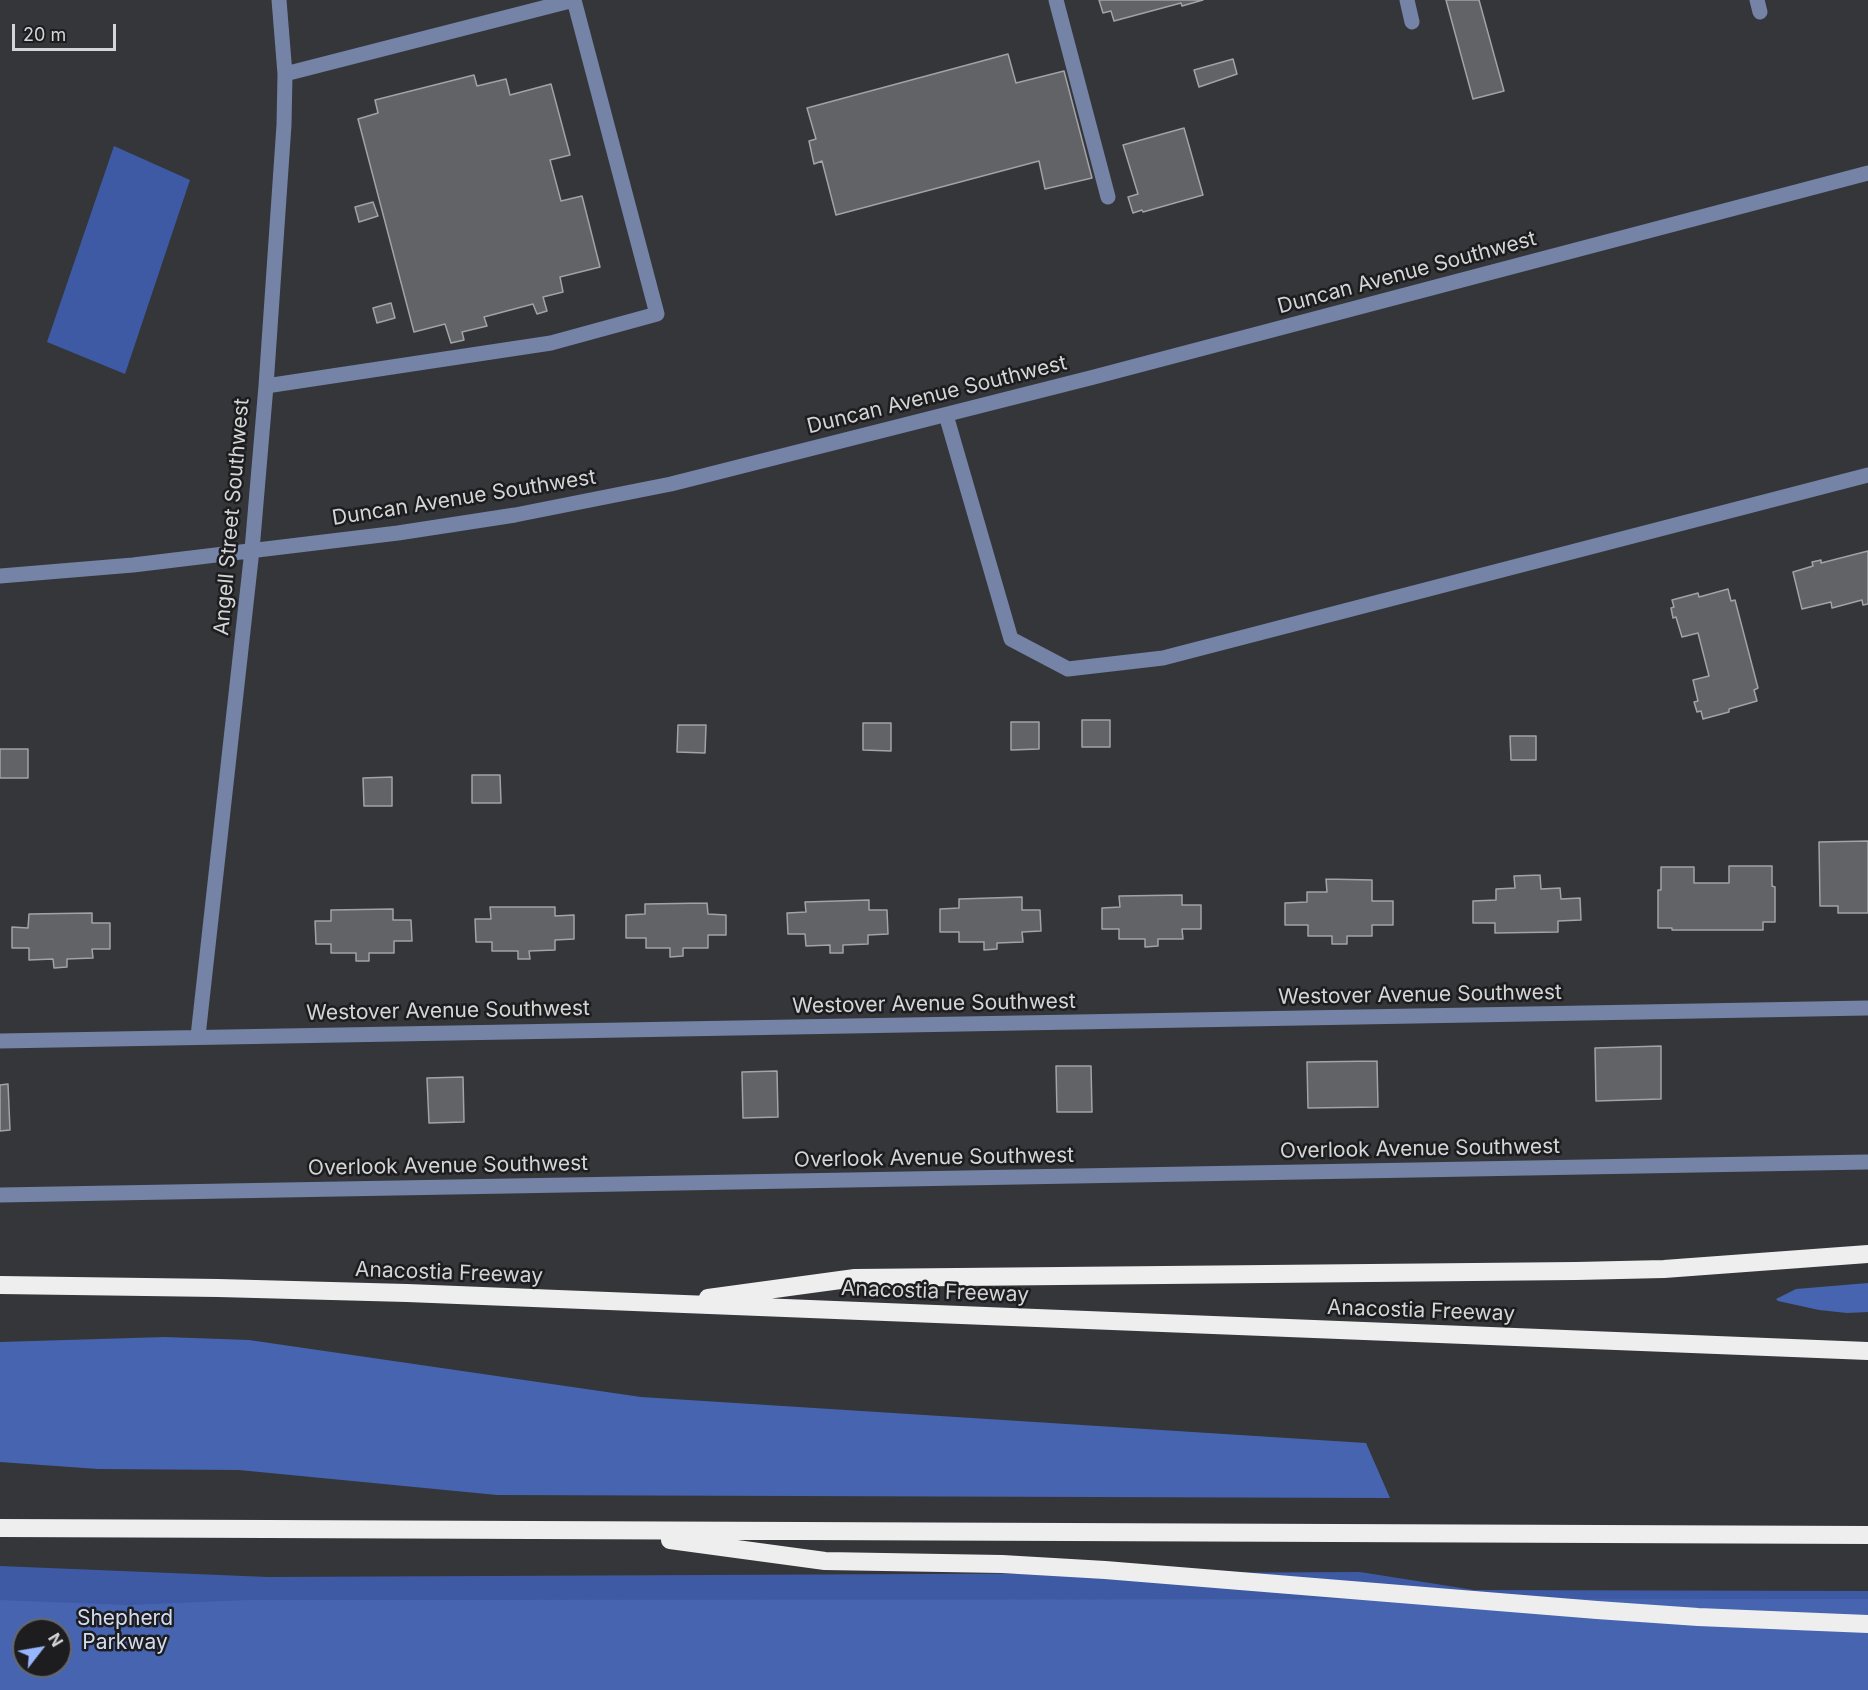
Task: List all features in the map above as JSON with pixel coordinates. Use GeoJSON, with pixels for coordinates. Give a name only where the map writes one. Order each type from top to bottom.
{"type":"FeatureCollection","features":[{"type":"Feature","properties":{"kind":"highway"},"geometry":{"type":"LineString","coordinates":[[659,1304],[855,1278],[1664,1269],[1868,1254]]}},
{"type":"Feature","properties":{"kind":"highway","name":"Anacostia Freeway"},"geometry":{"type":"LineString","coordinates":[[0,1285],[407,1293],[1868,1351]]}},
{"type":"Feature","properties":{"kind":"highway"},"geometry":{"type":"LineString","coordinates":[[0,1528],[1868,1535]]}},
{"type":"Feature","properties":{"kind":"highway"},"geometry":{"type":"LineString","coordinates":[[594,1530],[825,1561],[1002,1564],[1093,1569],[1586,1610],[1868,1624]]}},
{"type":"Feature","properties":{"kind":"street","name":"Angell Street Southwest"},"geometry":{"type":"LineString","coordinates":[[198,1036],[252,550],[266,386],[282,171],[285,74],[279,0]]}},
{"type":"Feature","properties":{"kind":"street"},"geometry":{"type":"LineString","coordinates":[[266,386],[551,343],[657,314],[574,0],[285,74]]}},
{"type":"Feature","properties":{"kind":"street"},"geometry":{"type":"LineString","coordinates":[[1056,0],[1108,197]]}},
{"type":"Feature","properties":{"kind":"street"},"geometry":{"type":"LineString","coordinates":[[1407,0],[1412,22]]}},
{"type":"Feature","properties":{"kind":"street","name":"Duncan Avenue Southwest"},"geometry":{"type":"LineString","coordinates":[[0,576],[133,565],[398,533],[515,515],[671,484],[946,415],[1868,173]]}},
{"type":"Feature","properties":{"kind":"street"},"geometry":{"type":"LineString","coordinates":[[946,415],[1011,639],[1068,669],[1163,658],[1868,475]]}},
{"type":"Feature","properties":{"kind":"street","name":"Westover Avenue Southwest"},"geometry":{"type":"LineString","coordinates":[[0,1041],[1868,1008]]}},
{"type":"Feature","properties":{"kind":"street","name":"Overlook Avenue Southwest"},"geometry":{"type":"LineString","coordinates":[[0,1195],[1868,1162]]}},
{"type":"Feature","properties":{"kind":"green space"},"geometry":{"type":"Polygon","coordinates":[[[114,146],[190,180],[125,374],[47,342],[114,146]]]}},
{"type":"Feature","properties":{"kind":"green space"},"geometry":{"type":"Polygon","coordinates":[[[1868,1283],[1868,1312],[1847,1313],[1819,1310],[1776,1299],[1796,1289],[1868,1283]]]}},
{"type":"Feature","properties":{"kind":"green space"},"geometry":{"type":"Polygon","coordinates":[[[165,1337],[249,1340],[641,1397],[1366,1443],[1390,1498],[497,1495],[239,1470],[98,1469],[0,1462],[0,1342],[165,1337]]]}},
{"type":"Feature","properties":{"kind":"green space","name":"Shepherd Parkway"},"geometry":{"type":"Polygon","coordinates":[[[0,1566],[268,1577],[1360,1572],[1474,1590],[1868,1591],[1868,1690],[0,1690],[0,1566]]]}},
{"type":"Feature","properties":{"kind":"green space","name":"Shepherd Parkway"},"geometry":{"type":"Polygon","coordinates":[[[1868,1599],[1868,1690],[0,1690],[0,1600],[127,1605],[248,1600],[1868,1599]]]}},
{"type":"Feature","properties":{"kind":"building"},"geometry":{"type":"Polygon","coordinates":[[[1099,0],[1203,0],[1182,6],[1181,3],[1114,21],[1111,11],[1103,13],[1099,0]]]}},
{"type":"Feature","properties":{"kind":"building"},"geometry":{"type":"Polygon","coordinates":[[[1446,0],[1479,0],[1504,91],[1473,99],[1446,0]]]}},
{"type":"Feature","properties":{"kind":"building"},"geometry":{"type":"Polygon","coordinates":[[[1008,54],[1016,83],[1064,71],[1092,178],[1045,189],[1039,161],[836,215],[822,161],[814,164],[809,141],[816,139],[807,108],[1008,54]]]}},
{"type":"Feature","properties":{"kind":"building"},"geometry":{"type":"Polygon","coordinates":[[[1233,59],[1237,74],[1199,87],[1194,70],[1233,59]]]}},
{"type":"Feature","properties":{"kind":"building"},"geometry":{"type":"Polygon","coordinates":[[[474,75],[477,86],[506,79],[510,95],[551,84],[570,155],[550,160],[561,201],[582,196],[600,267],[560,277],[563,292],[543,297],[547,311],[537,314],[533,304],[484,317],[487,326],[462,332],[464,340],[451,343],[445,324],[414,332],[358,119],[378,113],[375,100],[474,75]]]}},
{"type":"Feature","properties":{"kind":"building"},"geometry":{"type":"Polygon","coordinates":[[[1184,128],[1203,195],[1133,213],[1128,197],[1138,194],[1123,145],[1184,128]]]}},
{"type":"Feature","properties":{"kind":"building"},"geometry":{"type":"Polygon","coordinates":[[[373,202],[378,216],[359,222],[355,207],[373,202]]]}},
{"type":"Feature","properties":{"kind":"building"},"geometry":{"type":"Polygon","coordinates":[[[391,303],[395,318],[377,323],[373,308],[391,303]]]}},
{"type":"Feature","properties":{"kind":"building"},"geometry":{"type":"Polygon","coordinates":[[[1868,551],[1868,604],[1863,605],[1862,600],[1832,608],[1831,602],[1802,609],[1793,572],[1813,566],[1812,562],[1821,560],[1821,563],[1868,551]]]}},
{"type":"Feature","properties":{"kind":"building"},"geometry":{"type":"Polygon","coordinates":[[[1728,589],[1731,601],[1735,600],[1758,688],[1754,690],[1757,701],[1703,719],[1701,711],[1697,712],[1694,702],[1698,701],[1693,680],[1709,676],[1698,633],[1682,637],[1676,617],[1673,618],[1672,600],[1698,593],[1699,597],[1728,589]]]}},
{"type":"Feature","properties":{"kind":"building"},"geometry":{"type":"Polygon","coordinates":[[[1082,720],[1110,720],[1110,747],[1082,747],[1082,720]]]}},
{"type":"Feature","properties":{"kind":"building"},"geometry":{"type":"Polygon","coordinates":[[[1011,722],[1039,722],[1039,749],[1011,750],[1011,722]]]}},
{"type":"Feature","properties":{"kind":"building"},"geometry":{"type":"Polygon","coordinates":[[[863,723],[891,723],[891,751],[863,750],[863,723]]]}},
{"type":"Feature","properties":{"kind":"building"},"geometry":{"type":"Polygon","coordinates":[[[678,725],[706,725],[705,753],[677,752],[678,725]]]}},
{"type":"Feature","properties":{"kind":"building"},"geometry":{"type":"Polygon","coordinates":[[[1510,736],[1536,736],[1536,760],[1511,760],[1510,736]]]}},
{"type":"Feature","properties":{"kind":"building"},"geometry":{"type":"Polygon","coordinates":[[[0,749],[28,749],[28,778],[0,778],[0,749]]]}},
{"type":"Feature","properties":{"kind":"building"},"geometry":{"type":"Polygon","coordinates":[[[472,775],[500,775],[501,803],[472,803],[472,775]]]}},
{"type":"Feature","properties":{"kind":"building"},"geometry":{"type":"Polygon","coordinates":[[[392,777],[392,806],[364,806],[363,778],[392,777]]]}},
{"type":"Feature","properties":{"kind":"building"},"geometry":{"type":"Polygon","coordinates":[[[1868,841],[1868,913],[1838,913],[1838,906],[1820,906],[1819,842],[1868,841]]]}},
{"type":"Feature","properties":{"kind":"building"},"geometry":{"type":"Polygon","coordinates":[[[1729,866],[1772,866],[1772,886],[1775,887],[1775,922],[1763,922],[1763,930],[1658,928],[1658,890],[1661,890],[1661,867],[1694,867],[1694,883],[1729,883],[1729,866]]]}},
{"type":"Feature","properties":{"kind":"building"},"geometry":{"type":"Polygon","coordinates":[[[1540,875],[1541,889],[1560,888],[1561,899],[1580,898],[1581,920],[1558,921],[1558,932],[1495,933],[1495,923],[1473,923],[1473,901],[1496,900],[1496,889],[1515,888],[1514,876],[1540,875]]]}},
{"type":"Feature","properties":{"kind":"building"},"geometry":{"type":"Polygon","coordinates":[[[1326,879],[1372,880],[1372,901],[1393,901],[1393,925],[1372,925],[1372,936],[1347,936],[1347,944],[1332,944],[1332,936],[1308,936],[1308,925],[1285,925],[1285,903],[1307,902],[1307,892],[1327,892],[1326,879]]]}},
{"type":"Feature","properties":{"kind":"building"},"geometry":{"type":"Polygon","coordinates":[[[1182,895],[1182,905],[1201,905],[1201,929],[1182,929],[1183,939],[1158,939],[1158,946],[1145,947],[1145,939],[1119,939],[1119,929],[1102,929],[1102,908],[1120,907],[1119,896],[1182,895]]]}},
{"type":"Feature","properties":{"kind":"building"},"geometry":{"type":"Polygon","coordinates":[[[1022,897],[1022,910],[1040,910],[1041,931],[1022,932],[1023,942],[997,943],[997,949],[984,950],[984,942],[959,942],[959,932],[940,932],[940,909],[959,908],[959,899],[1022,897]]]}},
{"type":"Feature","properties":{"kind":"building"},"geometry":{"type":"Polygon","coordinates":[[[869,900],[869,910],[887,910],[888,934],[868,935],[868,944],[843,945],[843,953],[830,953],[830,945],[806,946],[805,934],[788,934],[787,913],[806,912],[805,902],[869,900]]]}},
{"type":"Feature","properties":{"kind":"building"},"geometry":{"type":"Polygon","coordinates":[[[707,903],[708,914],[726,915],[726,935],[708,935],[708,948],[683,948],[683,956],[670,957],[670,948],[646,948],[646,938],[626,938],[626,915],[645,914],[645,904],[707,903]]]}},
{"type":"Feature","properties":{"kind":"building"},"geometry":{"type":"Polygon","coordinates":[[[490,907],[555,907],[555,916],[574,915],[574,939],[555,940],[555,950],[529,951],[530,959],[518,959],[518,951],[492,951],[492,942],[476,942],[475,919],[491,919],[490,907]]]}},
{"type":"Feature","properties":{"kind":"building"},"geometry":{"type":"Polygon","coordinates":[[[393,909],[393,920],[411,920],[412,941],[394,941],[394,953],[369,953],[369,961],[356,961],[356,953],[331,953],[331,944],[316,944],[315,921],[331,921],[331,910],[393,909]]]}},
{"type":"Feature","properties":{"kind":"building"},"geometry":{"type":"Polygon","coordinates":[[[92,913],[92,923],[110,923],[110,949],[92,949],[93,958],[67,959],[67,967],[54,968],[53,959],[29,960],[29,948],[12,948],[12,927],[28,928],[29,914],[92,913]]]}},
{"type":"Feature","properties":{"kind":"building"},"geometry":{"type":"Polygon","coordinates":[[[1661,1046],[1661,1099],[1596,1101],[1595,1048],[1661,1046]]]}},
{"type":"Feature","properties":{"kind":"building"},"geometry":{"type":"Polygon","coordinates":[[[1377,1061],[1378,1107],[1308,1108],[1307,1062],[1377,1061]]]}},
{"type":"Feature","properties":{"kind":"building"},"geometry":{"type":"Polygon","coordinates":[[[1056,1066],[1091,1066],[1092,1112],[1057,1112],[1056,1066]]]}},
{"type":"Feature","properties":{"kind":"building"},"geometry":{"type":"Polygon","coordinates":[[[777,1071],[778,1117],[743,1118],[742,1072],[777,1071]]]}},
{"type":"Feature","properties":{"kind":"building"},"geometry":{"type":"Polygon","coordinates":[[[463,1077],[464,1122],[429,1123],[427,1078],[463,1077]]]}},
{"type":"Feature","properties":{"kind":"building"},"geometry":{"type":"Polygon","coordinates":[[[8,1084],[10,1130],[0,1131],[0,1085],[8,1084]]]}}]}
